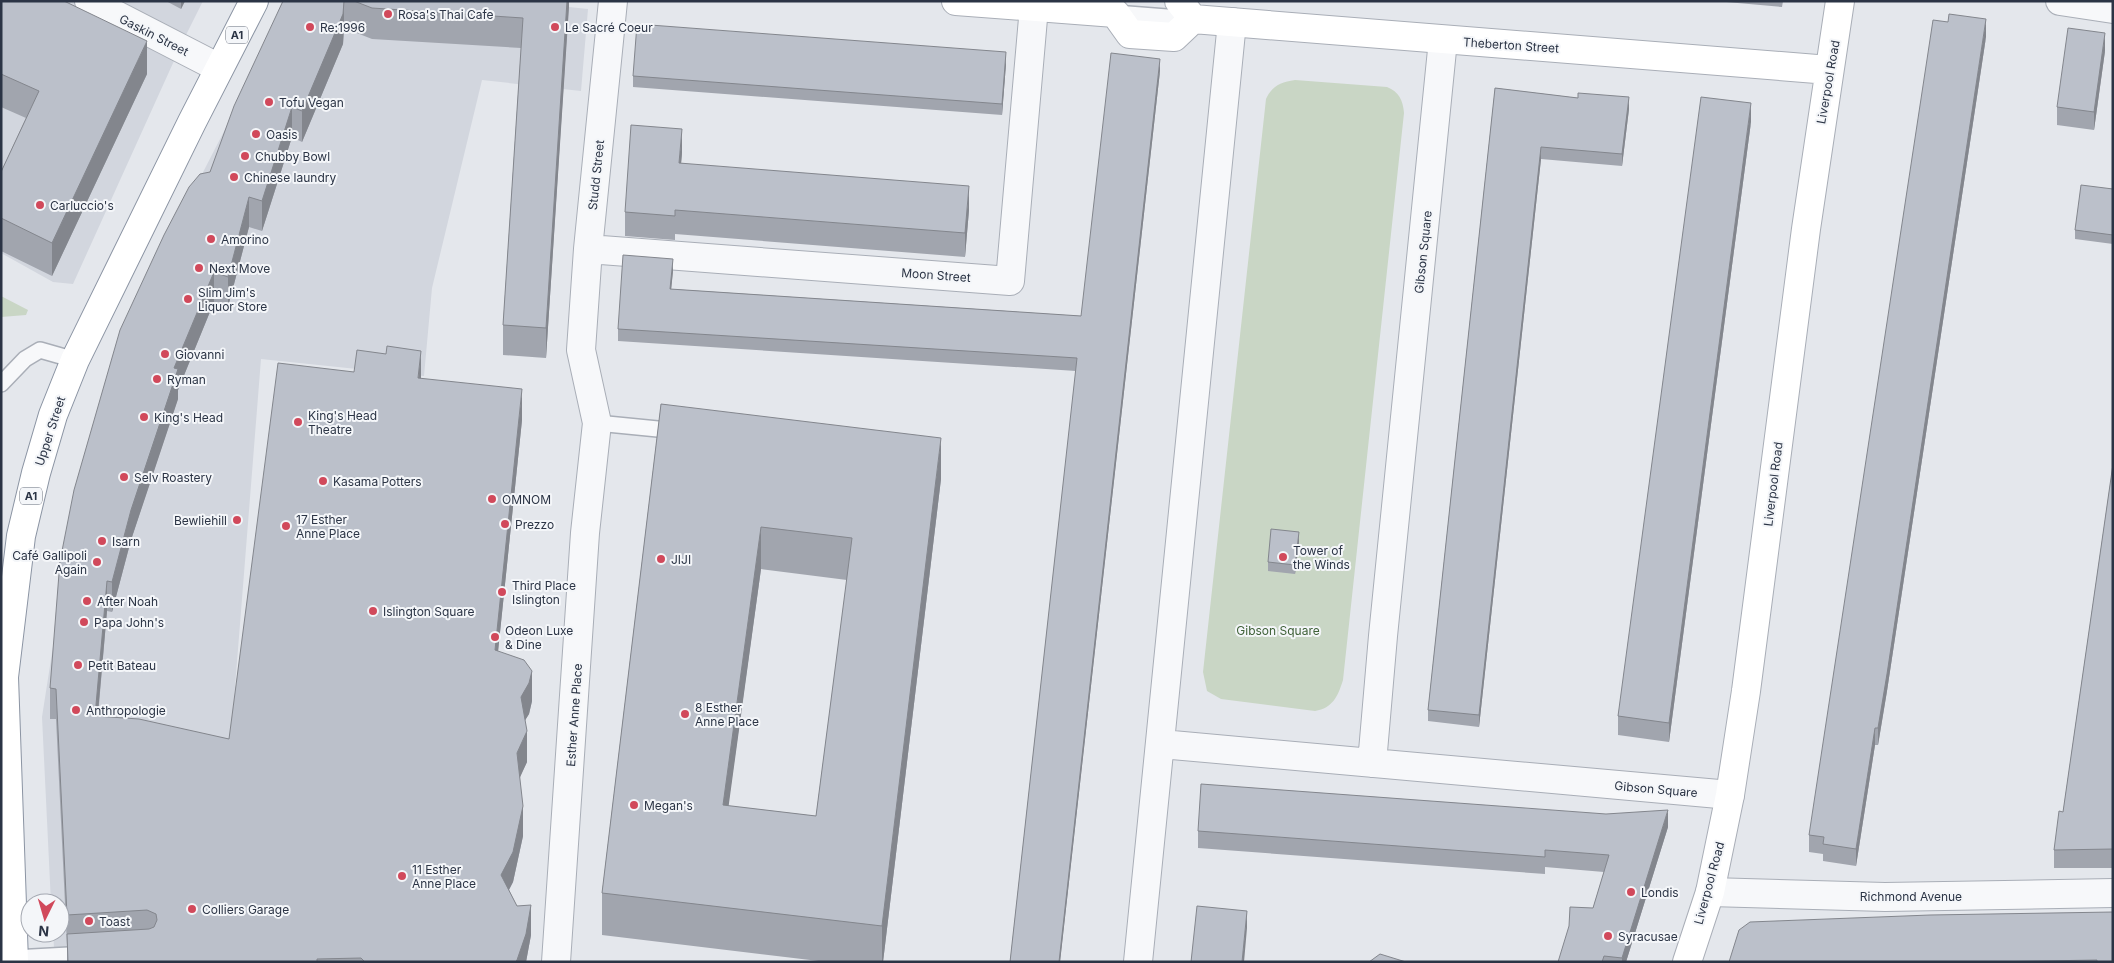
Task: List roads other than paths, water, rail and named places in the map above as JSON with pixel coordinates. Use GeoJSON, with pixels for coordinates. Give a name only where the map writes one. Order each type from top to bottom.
{"type":"FeatureCollection","features":[{"type":"Feature","properties":{"kind":"main road","name":"Upper Street"},"geometry":{"type":"LineString","coordinates":[[14,960],[4,677],[7,589],[36,473],[54,415],[75,360],[254,1]]}},
{"type":"Feature","properties":{"kind":"main road","name":"Theberton Street"},"geometry":{"type":"LineString","coordinates":[[956,1],[1034,7],[1120,7],[1130,34],[1174,38],[1186,10],[1232,22],[1829,70]]}},
{"type":"Feature","properties":{"kind":"main road","name":"Liverpool Road"},"geometry":{"type":"LineString","coordinates":[[1687,962],[1710,892],[1730,796],[1746,691],[1806,229],[1840,1]]}},
{"type":"Feature","properties":{"kind":"street","name":"Gaskin Street"},"geometry":{"type":"LineString","coordinates":[[89,1],[219,68]]}},
{"type":"Feature","properties":{"kind":"street","name":"Studd Street"},"geometry":{"type":"LineString","coordinates":[[581,350],[588,249],[613,1]]}},
{"type":"Feature","properties":{"kind":"street"},"geometry":{"type":"LineString","coordinates":[[2060,1],[2113,9]]}},
{"type":"Feature","properties":{"kind":"street","name":"Moon Street"},"geometry":{"type":"LineString","coordinates":[[588,249],[1010,281],[1034,7]]}},
{"type":"Feature","properties":{"kind":"street"},"geometry":{"type":"LineString","coordinates":[[1138,962],[1232,22]]}},
{"type":"Feature","properties":{"kind":"street","name":"Gibson Square"},"geometry":{"type":"LineString","coordinates":[[1372,763],[1382,636],[1444,40]]}},
{"type":"Feature","properties":{"kind":"street","name":"Esther Anne Place"},"geometry":{"type":"LineString","coordinates":[[556,962],[585,533],[598,423],[581,350]]}},
{"type":"Feature","properties":{"kind":"street","name":"Gibson Square"},"geometry":{"type":"LineString","coordinates":[[1161,744],[1730,796]]}},
{"type":"Feature","properties":{"kind":"street","name":"Richmond Avenue"},"geometry":{"type":"LineString","coordinates":[[1710,892],[1885,898],[2113,894]]}},
{"type":"Feature","properties":{"kind":"lane"},"geometry":{"type":"LineString","coordinates":[[1,384],[25,359],[40,350],[75,360]]}},
{"type":"Feature","properties":{"kind":"lane"},"geometry":{"type":"LineString","coordinates":[[598,423],[695,432]]}},
{"type":"Feature","properties":{"kind":"lane"},"geometry":{"type":"LineString","coordinates":[[14,960],[102,953]]}},
{"type":"Feature","properties":{"kind":"place","name":"Rosa's Thai Cafe"},"geometry":{"type":"Point","coordinates":[388,14]}},
{"type":"Feature","properties":{"kind":"place","name":"Re:1996"},"geometry":{"type":"Point","coordinates":[310,27]}},
{"type":"Feature","properties":{"kind":"place","name":"Le Sacré Coeur"},"geometry":{"type":"Point","coordinates":[555,27]}},
{"type":"Feature","properties":{"kind":"place","name":"Tofu Vegan"},"geometry":{"type":"Point","coordinates":[269,102]}},
{"type":"Feature","properties":{"kind":"place","name":"Oasis"},"geometry":{"type":"Point","coordinates":[256,134]}},
{"type":"Feature","properties":{"kind":"place","name":"Chubby Bowl"},"geometry":{"type":"Point","coordinates":[245,156]}},
{"type":"Feature","properties":{"kind":"place","name":"Chinese laundry"},"geometry":{"type":"Point","coordinates":[234,177]}},
{"type":"Feature","properties":{"kind":"place","name":"Carluccio's"},"geometry":{"type":"Point","coordinates":[40,205]}},
{"type":"Feature","properties":{"kind":"place","name":"Amorino"},"geometry":{"type":"Point","coordinates":[211,239]}},
{"type":"Feature","properties":{"kind":"place","name":"Next Move"},"geometry":{"type":"Point","coordinates":[199,268]}},
{"type":"Feature","properties":{"kind":"place","name":"Slim Jim's Liquor Store"},"geometry":{"type":"Point","coordinates":[188,299]}},
{"type":"Feature","properties":{"kind":"place","name":"Giovanni"},"geometry":{"type":"Point","coordinates":[165,354]}},
{"type":"Feature","properties":{"kind":"place","name":"Ryman"},"geometry":{"type":"Point","coordinates":[157,379]}},
{"type":"Feature","properties":{"kind":"place","name":"King's Head"},"geometry":{"type":"Point","coordinates":[144,417]}},
{"type":"Feature","properties":{"kind":"place","name":"King's Head Theatre"},"geometry":{"type":"Point","coordinates":[298,422]}},
{"type":"Feature","properties":{"kind":"place","name":"Selv Roastery"},"geometry":{"type":"Point","coordinates":[124,477]}},
{"type":"Feature","properties":{"kind":"place","name":"Kasama Potters"},"geometry":{"type":"Point","coordinates":[323,481]}},
{"type":"Feature","properties":{"kind":"place","name":"OMNOM"},"geometry":{"type":"Point","coordinates":[492,499]}},
{"type":"Feature","properties":{"kind":"place","name":"Bewliehill"},"geometry":{"type":"Point","coordinates":[237,520]}},
{"type":"Feature","properties":{"kind":"place","name":"Prezzo"},"geometry":{"type":"Point","coordinates":[505,524]}},
{"type":"Feature","properties":{"kind":"place","name":"17 Esther Anne Place"},"geometry":{"type":"Point","coordinates":[286,526]}},
{"type":"Feature","properties":{"kind":"place","name":"Isarn"},"geometry":{"type":"Point","coordinates":[102,541]}},
{"type":"Feature","properties":{"kind":"place","name":"Tower of the Winds"},"geometry":{"type":"Point","coordinates":[1283,557]}},
{"type":"Feature","properties":{"kind":"place","name":"JIJI"},"geometry":{"type":"Point","coordinates":[661,559]}},
{"type":"Feature","properties":{"kind":"place","name":"Café Gallipoli Again"},"geometry":{"type":"Point","coordinates":[97,562]}},
{"type":"Feature","properties":{"kind":"place","name":"Third Place Islington"},"geometry":{"type":"Point","coordinates":[502,592]}},
{"type":"Feature","properties":{"kind":"place","name":"After Noah"},"geometry":{"type":"Point","coordinates":[87,601]}},
{"type":"Feature","properties":{"kind":"place","name":"Islington Square"},"geometry":{"type":"Point","coordinates":[373,611]}},
{"type":"Feature","properties":{"kind":"place","name":"Papa John's"},"geometry":{"type":"Point","coordinates":[84,622]}},
{"type":"Feature","properties":{"kind":"place","name":"Odeon Luxe & Dine"},"geometry":{"type":"Point","coordinates":[495,637]}},
{"type":"Feature","properties":{"kind":"place","name":"Petit Bateau"},"geometry":{"type":"Point","coordinates":[78,665]}},
{"type":"Feature","properties":{"kind":"place","name":"Anthropologie"},"geometry":{"type":"Point","coordinates":[76,710]}},
{"type":"Feature","properties":{"kind":"place","name":"8 Esther Anne Place"},"geometry":{"type":"Point","coordinates":[685,714]}},
{"type":"Feature","properties":{"kind":"place","name":"Megan's"},"geometry":{"type":"Point","coordinates":[634,805]}},
{"type":"Feature","properties":{"kind":"place","name":"11 Esther Anne Place"},"geometry":{"type":"Point","coordinates":[402,876]}},
{"type":"Feature","properties":{"kind":"place","name":"Londis"},"geometry":{"type":"Point","coordinates":[1631,892]}},
{"type":"Feature","properties":{"kind":"place","name":"Colliers Garage"},"geometry":{"type":"Point","coordinates":[192,909]}},
{"type":"Feature","properties":{"kind":"place","name":"Toast"},"geometry":{"type":"Point","coordinates":[89,921]}},
{"type":"Feature","properties":{"kind":"place","name":"Syracusae"},"geometry":{"type":"Point","coordinates":[1608,936]}}]}
